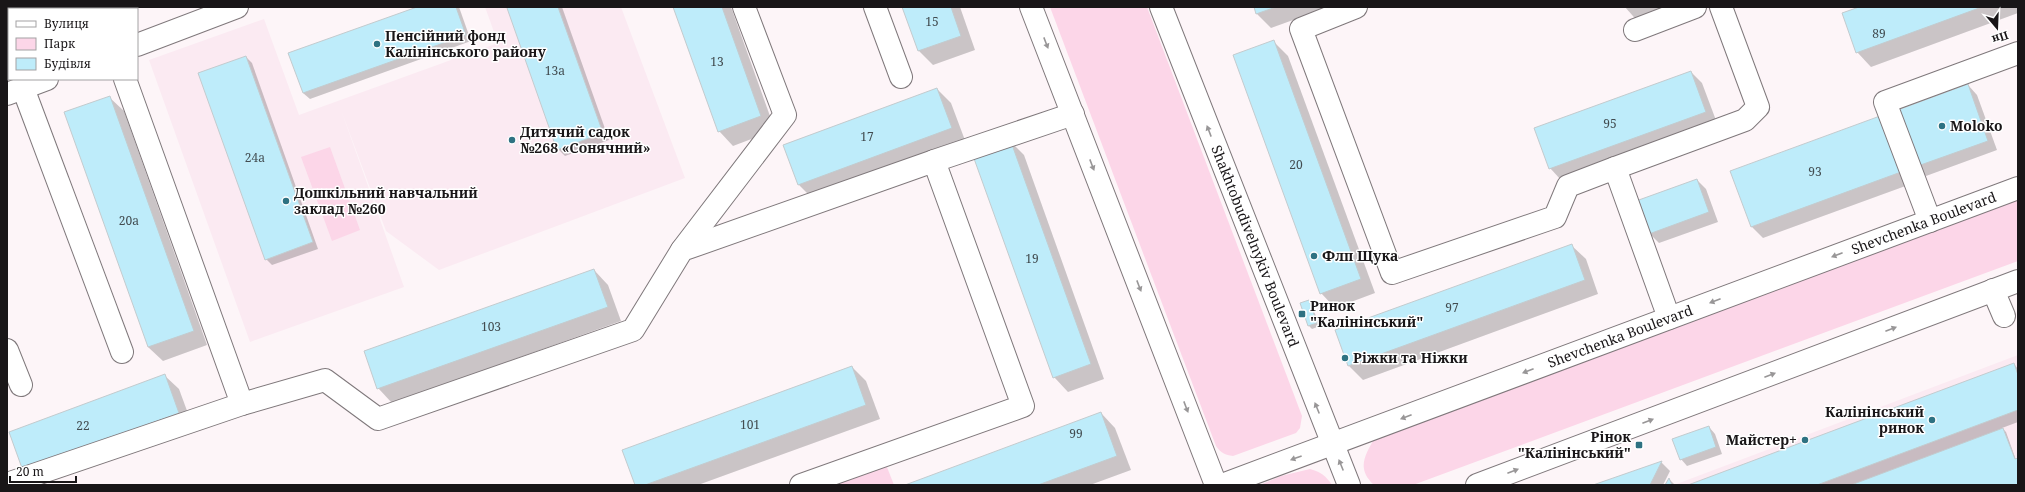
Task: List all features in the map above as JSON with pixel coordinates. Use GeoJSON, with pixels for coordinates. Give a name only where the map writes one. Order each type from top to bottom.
{"type":"FeatureCollection","features":[{"type":"Feature","properties":{"kind":"main road"},"geometry":{"type":"LineString","coordinates":[[138,45],[237,7]]}},
{"type":"Feature","properties":{"kind":"main road"},"geometry":{"type":"LineString","coordinates":[[7,484],[46,478],[242,404],[325,380],[378,419],[633,330],[682,250],[785,115],[744,7]]}},
{"type":"Feature","properties":{"kind":"main road"},"geometry":{"type":"LineString","coordinates":[[875,7],[901,77]]}},
{"type":"Feature","properties":{"kind":"main road"},"geometry":{"type":"LineString","coordinates":[[1032,7],[1216,485]]}},
{"type":"Feature","properties":{"kind":"main road","name":"Shakhtobudivelnykiv Boulevard"},"geometry":{"type":"LineString","coordinates":[[1161,7],[1349,485]]}},
{"type":"Feature","properties":{"kind":"main road"},"geometry":{"type":"LineString","coordinates":[[1356,7],[1301,28],[1392,273],[1555,217],[1568,186],[1745,120],[1758,107],[1720,7]]}},
{"type":"Feature","properties":{"kind":"main road"},"geometry":{"type":"LineString","coordinates":[[1635,30],[1695,7]]}},
{"type":"Feature","properties":{"kind":"main road"},"geometry":{"type":"LineString","coordinates":[[1930,221],[1885,102],[2018,53]]}},
{"type":"Feature","properties":{"kind":"main road"},"geometry":{"type":"LineString","coordinates":[[44,80],[15,91],[122,352]]}},
{"type":"Feature","properties":{"kind":"main road"},"geometry":{"type":"LineString","coordinates":[[125,80],[242,404]]}},
{"type":"Feature","properties":{"kind":"main road"},"geometry":{"type":"LineString","coordinates":[[682,250],[934,161],[1073,114]]}},
{"type":"Feature","properties":{"kind":"main road"},"geometry":{"type":"LineString","coordinates":[[801,485],[1023,406],[934,161]]}},
{"type":"Feature","properties":{"kind":"main road"},"geometry":{"type":"LineString","coordinates":[[1615,168],[1669,318]]}},
{"type":"Feature","properties":{"kind":"main road","name":"Shevchenka Boulevard"},"geometry":{"type":"LineString","coordinates":[[1222,485],[2018,188]]}},
{"type":"Feature","properties":{"kind":"main road"},"geometry":{"type":"LineString","coordinates":[[1477,485],[2018,281]]}},
{"type":"Feature","properties":{"kind":"main road"},"geometry":{"type":"LineString","coordinates":[[1993,290],[2004,316]]}},
{"type":"Feature","properties":{"kind":"main road"},"geometry":{"type":"LineString","coordinates":[[7,350],[21,385]]}},
{"type":"Feature","properties":{"kind":"shaded area"},"geometry":{"type":"Polygon","coordinates":[[[26,7],[80,7],[78,8],[23,8],[26,7]]]}},
{"type":"Feature","properties":{"kind":"shaded area"},"geometry":{"type":"Polygon","coordinates":[[[485,7],[621,7],[685,178],[439,270],[386,231],[341,110],[404,287],[250,342],[149,60],[264,19],[299,115],[498,43],[485,7]]]}},
{"type":"Feature","properties":{"kind":"shaded area","name":"Калінінський ринок"},"geometry":{"type":"Polygon","coordinates":[[[2018,355],[2018,485],[1674,485],[2018,355]]]}},
{"type":"Feature","properties":{"kind":"green space"},"geometry":{"type":"Polygon","coordinates":[[[1050,7],[1147,7],[1302,416],[1300,428],[1296,433],[1233,456],[1223,453],[1216,446],[1050,7]]]}},
{"type":"Feature","properties":{"kind":"green space"},"geometry":{"type":"Polygon","coordinates":[[[330,147],[360,230],[332,241],[301,157],[330,147]]]}},
{"type":"Feature","properties":{"kind":"green space"},"geometry":{"type":"Polygon","coordinates":[[[2018,196],[2018,261],[1413,485],[1374,485],[1365,473],[1364,462],[1375,437],[2018,196]]]}},
{"type":"Feature","properties":{"kind":"green space"},"geometry":{"type":"Polygon","coordinates":[[[883,457],[894,485],[808,485],[883,457]]]}},
{"type":"Feature","properties":{"kind":"green space"},"geometry":{"type":"Polygon","coordinates":[[[1310,469],[1323,475],[1332,485],[1260,485],[1281,476],[1310,469]]]}},
{"type":"Feature","properties":{"kind":"building","name":"Пенсійний фонд Калінінського району"},"geometry":{"type":"Polygon","coordinates":[[[417,7],[456,7],[466,35],[303,93],[288,53],[417,7]]]}},
{"type":"Feature","properties":{"kind":"building"},"geometry":{"type":"Polygon","coordinates":[[[558,7],[603,133],[557,150],[507,8],[558,7]]]}},
{"type":"Feature","properties":{"kind":"building"},"geometry":{"type":"Polygon","coordinates":[[[673,7],[722,7],[761,116],[718,132],[673,7]]]}},
{"type":"Feature","properties":{"kind":"building"},"geometry":{"type":"Polygon","coordinates":[[[902,7],[951,7],[961,36],[918,51],[902,7]]]}},
{"type":"Feature","properties":{"kind":"building"},"geometry":{"type":"Polygon","coordinates":[[[1254,7],[1276,7],[1256,14],[1254,7]]]}},
{"type":"Feature","properties":{"kind":"building"},"geometry":{"type":"Polygon","coordinates":[[[1859,7],[1982,7],[1856,53],[1842,13],[1859,7]]]}},
{"type":"Feature","properties":{"kind":"building"},"geometry":{"type":"Polygon","coordinates":[[[1274,40],[1361,279],[1320,294],[1233,55],[1274,40]]]}},
{"type":"Feature","properties":{"kind":"building"},"geometry":{"type":"Polygon","coordinates":[[[246,56],[313,242],[265,260],[198,73],[246,56]]]}},
{"type":"Feature","properties":{"kind":"building"},"geometry":{"type":"Polygon","coordinates":[[[1691,71],[1706,112],[1549,169],[1534,128],[1691,71]]]}},
{"type":"Feature","properties":{"kind":"building","name":"Moloko"},"geometry":{"type":"Polygon","coordinates":[[[1968,84],[1988,141],[1915,167],[1895,111],[1968,84]]]}},
{"type":"Feature","properties":{"kind":"building"},"geometry":{"type":"Polygon","coordinates":[[[937,88],[952,128],[798,185],[783,145],[937,88]]]}},
{"type":"Feature","properties":{"kind":"building"},"geometry":{"type":"Polygon","coordinates":[[[110,96],[194,331],[148,347],[64,112],[110,96]]]}},
{"type":"Feature","properties":{"kind":"building"},"geometry":{"type":"Polygon","coordinates":[[[1880,116],[1901,172],[1751,227],[1730,171],[1880,116]]]}},
{"type":"Feature","properties":{"kind":"building"},"geometry":{"type":"Polygon","coordinates":[[[1010,139],[1091,364],[1053,378],[972,153],[1010,139]]]}},
{"type":"Feature","properties":{"kind":"building"},"geometry":{"type":"Polygon","coordinates":[[[1697,179],[1709,212],[1649,234],[1636,201],[1697,179]]]}},
{"type":"Feature","properties":{"kind":"building"},"geometry":{"type":"Polygon","coordinates":[[[1572,244],[1585,280],[1348,366],[1335,330],[1572,244]]]}},
{"type":"Feature","properties":{"kind":"building"},"geometry":{"type":"Polygon","coordinates":[[[594,269],[608,307],[377,389],[364,351],[594,269]]]}},
{"type":"Feature","properties":{"kind":"building"},"geometry":{"type":"Polygon","coordinates":[[[1309,300],[1317,323],[1308,326],[1300,303],[1309,300]]]}},
{"type":"Feature","properties":{"kind":"building"},"geometry":{"type":"Polygon","coordinates":[[[2014,363],[2018,375],[2018,410],[1817,485],[1688,485],[2014,363]]]}},
{"type":"Feature","properties":{"kind":"building"},"geometry":{"type":"Polygon","coordinates":[[[852,366],[866,405],[645,485],[635,485],[622,450],[852,366]]]}},
{"type":"Feature","properties":{"kind":"building"},"geometry":{"type":"Polygon","coordinates":[[[165,374],[179,413],[23,471],[9,432],[165,374]]]}},
{"type":"Feature","properties":{"kind":"building"},"geometry":{"type":"Polygon","coordinates":[[[1101,412],[1117,456],[1038,485],[905,485],[1101,412]]]}},
{"type":"Feature","properties":{"kind":"building"},"geometry":{"type":"Polygon","coordinates":[[[1709,426],[1716,447],[1680,460],[1672,439],[1709,426]]]}},
{"type":"Feature","properties":{"kind":"building"},"geometry":{"type":"Polygon","coordinates":[[[2003,428],[2015,459],[2018,458],[2018,485],[1851,485],[2003,428]]]}},
{"type":"Feature","properties":{"kind":"building"},"geometry":{"type":"Polygon","coordinates":[[[1662,461],[1650,485],[1593,485],[1662,461]]]}},
{"type":"Feature","properties":{"kind":"building"},"geometry":{"type":"Polygon","coordinates":[[[1669,478],[1672,485],[1665,485],[1669,478]]]}},
{"type":"Feature","properties":{"kind":"place","name":"Пенсійний фонд Калінінського району"},"geometry":{"type":"Point","coordinates":[377,44]}},
{"type":"Feature","properties":{"kind":"place","name":"Moloko"},"geometry":{"type":"Point","coordinates":[1942,126]}},
{"type":"Feature","properties":{"kind":"place","name":"Дитячий садок №268 «Сонячний»"},"geometry":{"type":"Point","coordinates":[512,140]}},
{"type":"Feature","properties":{"kind":"place","name":"Дошкільний навчальний заклад №260"},"geometry":{"type":"Point","coordinates":[286,201]}},
{"type":"Feature","properties":{"kind":"place","name":"Флп Щука"},"geometry":{"type":"Point","coordinates":[1314,256]}},
{"type":"Feature","properties":{"kind":"place","name":"Ринок \"Калінінський\""},"geometry":{"type":"Point","coordinates":[1302,314]}},
{"type":"Feature","properties":{"kind":"place","name":"Ріжки та Ніжки"},"geometry":{"type":"Point","coordinates":[1345,358]}},
{"type":"Feature","properties":{"kind":"place","name":"Калінінський ринок"},"geometry":{"type":"Point","coordinates":[1932,420]}},
{"type":"Feature","properties":{"kind":"place","name":"Майстер+"},"geometry":{"type":"Point","coordinates":[1805,440]}},
{"type":"Feature","properties":{"kind":"place","name":"Рінок \"Калінінський\""},"geometry":{"type":"Point","coordinates":[1639,445]}}]}
